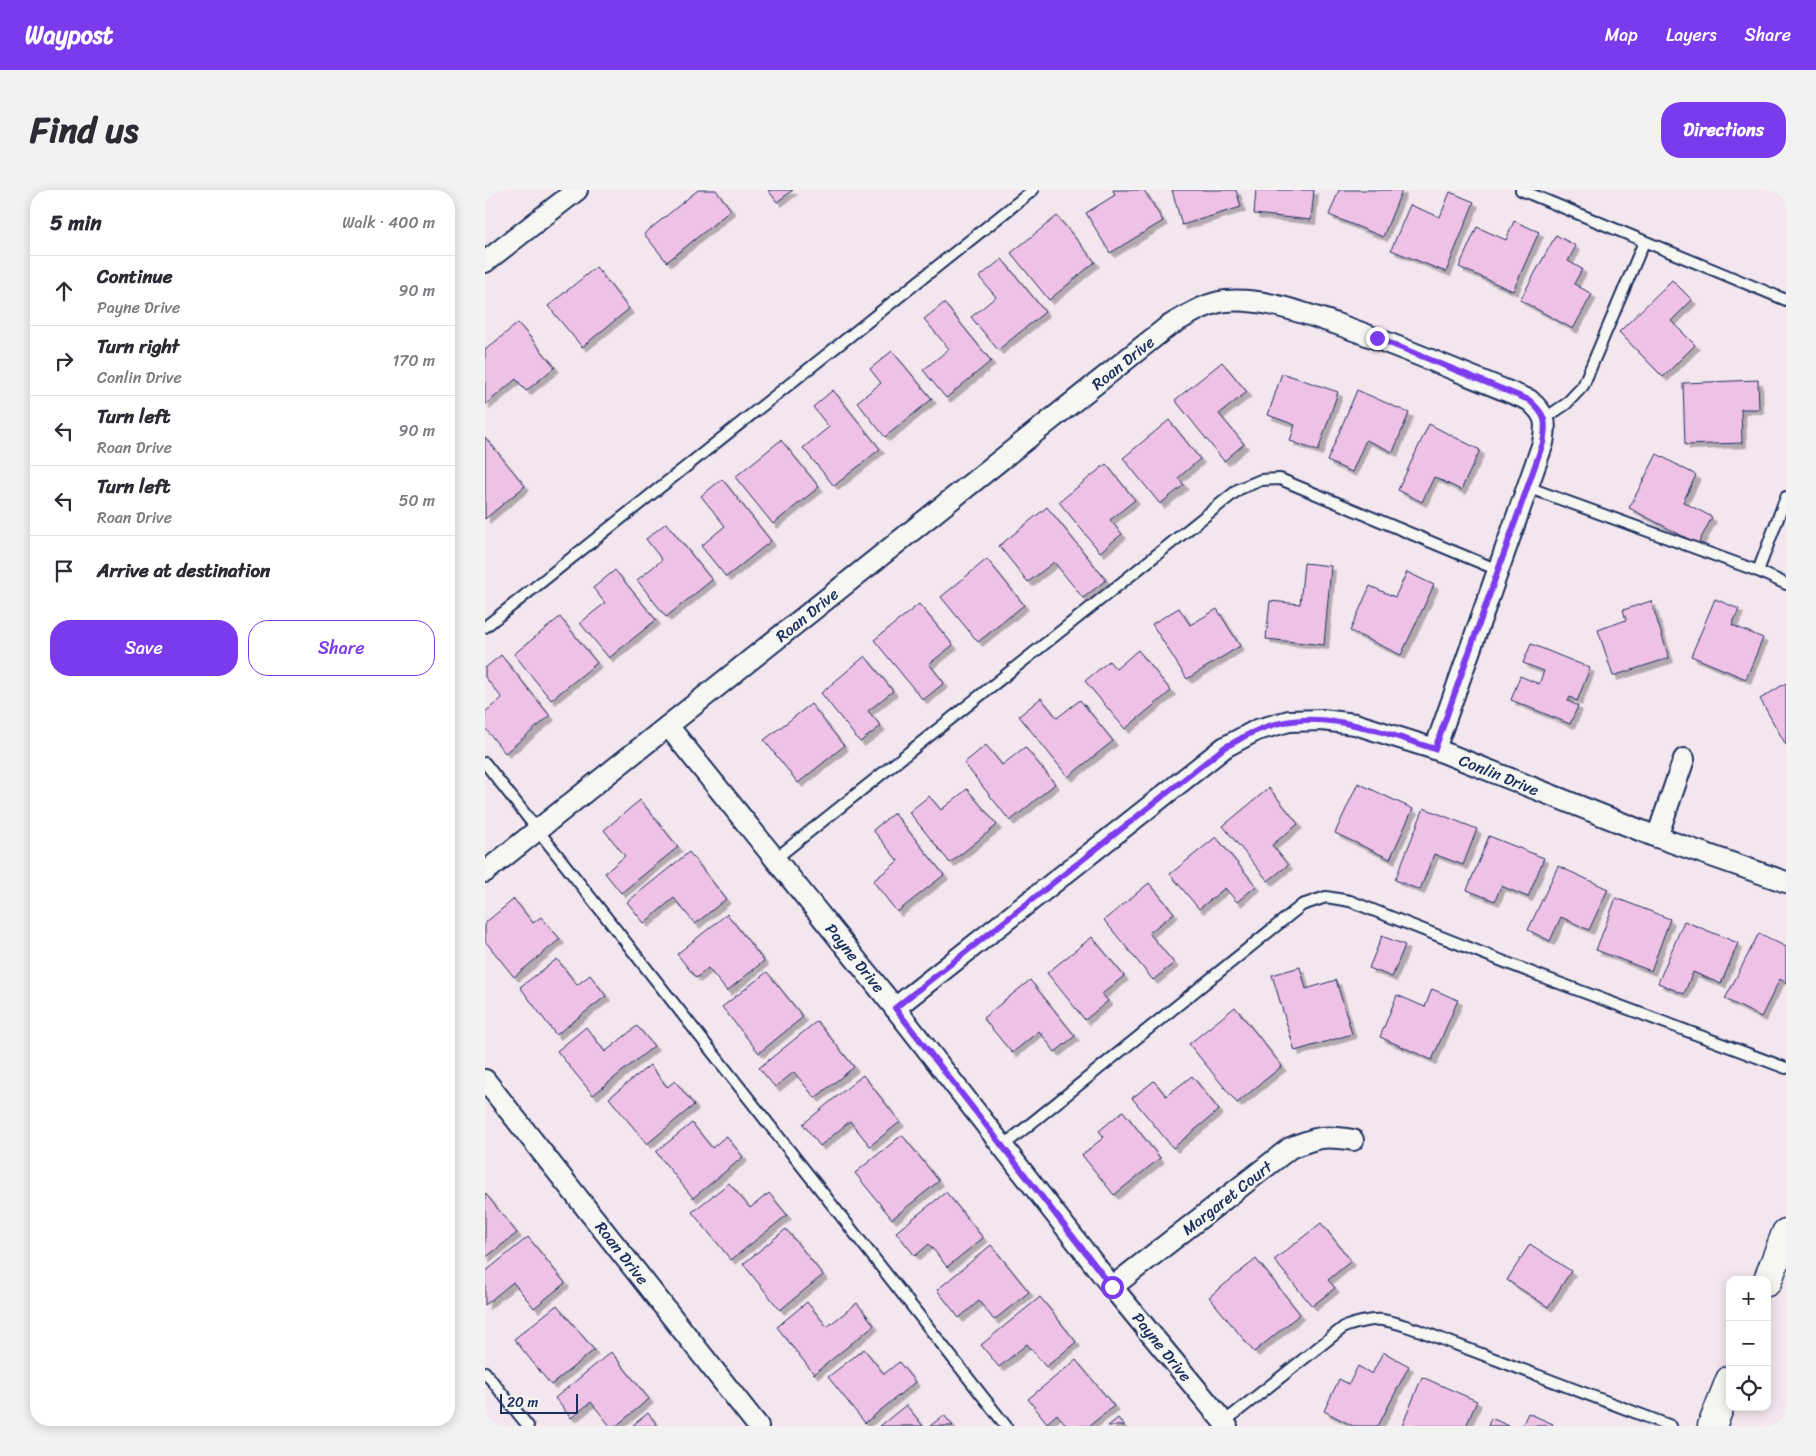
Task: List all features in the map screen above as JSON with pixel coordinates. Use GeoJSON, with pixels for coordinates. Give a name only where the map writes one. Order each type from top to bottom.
{"type":"FeatureCollection","features":[{"type":"Feature","properties":{"kind":"street"},"geometry":{"type":"LineString","coordinates":[[485,262],[577,190]]}},
{"type":"Feature","properties":{"kind":"street","name":"Roan Drive"},"geometry":{"type":"LineString","coordinates":[[485,872],[1167,327],[1195,311],[1225,301],[1259,302],[1291,309],[1377,338],[1529,400],[1541,411],[1544,419]]}},
{"type":"Feature","properties":{"kind":"street"},"geometry":{"type":"LineString","coordinates":[[1435,749],[1543,443],[1546,426],[1544,419]]}},
{"type":"Feature","properties":{"kind":"street","name":"Conlin Drive"},"geometry":{"type":"LineString","coordinates":[[895,1008],[1225,747],[1257,730],[1289,721],[1322,720],[1355,724],[1435,749],[1657,837],[1786,882]]}},
{"type":"Feature","properties":{"kind":"street","name":"Payne Drive"},"geometry":{"type":"LineString","coordinates":[[668,726],[895,1008],[1112,1287],[1225,1424]]}},
{"type":"Feature","properties":{"kind":"street"},"geometry":{"type":"LineString","coordinates":[[1657,837],[1684,759]]}},
{"type":"Feature","properties":{"kind":"street","name":"Roan Drive"},"geometry":{"type":"LineString","coordinates":[[485,1080],[758,1426]]}},
{"type":"Feature","properties":{"kind":"street","name":"Margaret Court"},"geometry":{"type":"LineString","coordinates":[[1112,1287],[1290,1148],[1312,1139],[1329,1136],[1353,1140]]}},
{"type":"Feature","properties":{"kind":"street"},"geometry":{"type":"LineString","coordinates":[[1769,1276],[1786,1233]]}},
{"type":"Feature","properties":{"kind":"street"},"geometry":{"type":"LineString","coordinates":[[1712,1426],[1726,1390]]}},
{"type":"Feature","properties":{"kind":"lane"},"geometry":{"type":"LineString","coordinates":[[485,627],[1033,190]]}},
{"type":"Feature","properties":{"kind":"lane"},"geometry":{"type":"LineString","coordinates":[[1521,190],[1786,300]]}},
{"type":"Feature","properties":{"kind":"lane"},"geometry":{"type":"LineString","coordinates":[[1544,419],[1575,396],[1583,386],[1645,242]]}},
{"type":"Feature","properties":{"kind":"lane"},"geometry":{"type":"LineString","coordinates":[[775,858],[1239,489],[1261,480],[1280,479],[1296,485],[1498,570]]}},
{"type":"Feature","properties":{"kind":"lane"},"geometry":{"type":"LineString","coordinates":[[1527,487],[1758,571],[1786,584]]}},
{"type":"Feature","properties":{"kind":"lane"},"geometry":{"type":"LineString","coordinates":[[1758,571],[1786,497]]}},
{"type":"Feature","properties":{"kind":"lane"},"geometry":{"type":"LineString","coordinates":[[485,763],[1006,1426]]}},
{"type":"Feature","properties":{"kind":"lane"},"geometry":{"type":"LineString","coordinates":[[1003,1146],[1301,905],[1326,897],[1350,901],[1543,977],[1786,1068]]}},
{"type":"Feature","properties":{"kind":"lane"},"geometry":{"type":"LineString","coordinates":[[1225,1424],[1344,1327],[1368,1319],[1387,1320],[1403,1325],[1671,1426]]}},
{"type":"Feature","properties":{"kind":"lane"},"geometry":{"type":"LineString","coordinates":[[485,1372],[528,1426]]}},
{"type":"Feature","properties":{"kind":"building"},"geometry":{"type":"Polygon","coordinates":[[[698,190],[716,190],[731,210],[667,262],[644,234],[698,190]]]}},
{"type":"Feature","properties":{"kind":"building"},"geometry":{"type":"Polygon","coordinates":[[[768,190],[793,190],[777,202],[768,190]]]}},
{"type":"Feature","properties":{"kind":"building"},"geometry":{"type":"Polygon","coordinates":[[[1113,190],[1144,190],[1163,221],[1110,253],[1086,213],[1115,195],[1113,190]]]}},
{"type":"Feature","properties":{"kind":"building"},"geometry":{"type":"Polygon","coordinates":[[[1172,190],[1236,190],[1241,207],[1182,225],[1172,190]]]}},
{"type":"Feature","properties":{"kind":"building"},"geometry":{"type":"Polygon","coordinates":[[[1256,190],[1314,190],[1311,220],[1254,214],[1256,190]]]}},
{"type":"Feature","properties":{"kind":"building"},"geometry":{"type":"Polygon","coordinates":[[[1339,190],[1402,190],[1383,237],[1329,215],[1339,190]]]}},
{"type":"Feature","properties":{"kind":"building"},"geometry":{"type":"Polygon","coordinates":[[[1450,192],[1474,202],[1446,272],[1391,250],[1410,205],[1440,217],[1450,192]]]}},
{"type":"Feature","properties":{"kind":"building"},"geometry":{"type":"Polygon","coordinates":[[[1057,216],[1095,262],[1049,300],[1011,253],[1057,216]]]}},
{"type":"Feature","properties":{"kind":"building"},"geometry":{"type":"Polygon","coordinates":[[[1514,221],[1539,232],[1513,291],[1459,267],[1477,227],[1506,240],[1514,221]]]}},
{"type":"Feature","properties":{"kind":"building"},"geometry":{"type":"Polygon","coordinates":[[[1556,235],[1576,246],[1568,261],[1582,269],[1574,284],[1592,294],[1573,329],[1520,300],[1556,235]]]}},
{"type":"Feature","properties":{"kind":"building"},"geometry":{"type":"Polygon","coordinates":[[[1002,259],[1045,312],[998,350],[971,317],[996,297],[979,277],[1002,259]]]}},
{"type":"Feature","properties":{"kind":"building"},"geometry":{"type":"Polygon","coordinates":[[[596,267],[629,309],[582,347],[548,306],[596,267]]]}},
{"type":"Feature","properties":{"kind":"building"},"geometry":{"type":"Polygon","coordinates":[[[1672,280],[1692,300],[1671,321],[1695,345],[1663,377],[1619,332],[1672,280]]]}},
{"type":"Feature","properties":{"kind":"building"},"geometry":{"type":"Polygon","coordinates":[[[944,303],[991,361],[946,398],[923,370],[949,349],[924,319],[944,303]]]}},
{"type":"Feature","properties":{"kind":"building"},"geometry":{"type":"Polygon","coordinates":[[[518,323],[555,367],[526,391],[516,379],[485,405],[485,350],[518,323]]]}},
{"type":"Feature","properties":{"kind":"building"},"geometry":{"type":"Polygon","coordinates":[[[892,351],[932,399],[885,437],[857,402],[881,383],[870,369],[892,351]]]}},
{"type":"Feature","properties":{"kind":"building"},"geometry":{"type":"Polygon","coordinates":[[[1222,362],[1247,392],[1219,414],[1244,444],[1224,461],[1175,400],[1222,362]]]}},
{"type":"Feature","properties":{"kind":"building"},"geometry":{"type":"Polygon","coordinates":[[[1282,373],[1338,392],[1318,451],[1290,441],[1295,425],[1268,415],[1282,373]]]}},
{"type":"Feature","properties":{"kind":"building"},"geometry":{"type":"Polygon","coordinates":[[[1758,380],[1759,409],[1741,409],[1742,443],[1685,445],[1683,383],[1758,380]]]}},
{"type":"Feature","properties":{"kind":"building"},"geometry":{"type":"Polygon","coordinates":[[[833,390],[880,449],[834,486],[803,448],[829,427],[813,407],[833,390]]]}},
{"type":"Feature","properties":{"kind":"building"},"geometry":{"type":"Polygon","coordinates":[[[1357,390],[1409,413],[1393,452],[1366,440],[1352,472],[1327,461],[1357,390]]]}},
{"type":"Feature","properties":{"kind":"building"},"geometry":{"type":"Polygon","coordinates":[[[1169,420],[1200,459],[1178,478],[1184,485],[1160,504],[1123,458],[1169,420]]]}},
{"type":"Feature","properties":{"kind":"building"},"geometry":{"type":"Polygon","coordinates":[[[1429,424],[1480,450],[1461,490],[1434,477],[1422,502],[1398,490],[1429,424]]]}},
{"type":"Feature","properties":{"kind":"building"},"geometry":{"type":"Polygon","coordinates":[[[485,437],[525,486],[485,519],[485,437]]]}},
{"type":"Feature","properties":{"kind":"building"},"geometry":{"type":"Polygon","coordinates":[[[781,440],[819,487],[773,524],[735,477],[781,440]]]}},
{"type":"Feature","properties":{"kind":"building"},"geometry":{"type":"Polygon","coordinates":[[[1657,454],[1696,475],[1683,502],[1712,517],[1698,544],[1629,508],[1657,454]]]}},
{"type":"Feature","properties":{"kind":"building"},"geometry":{"type":"Polygon","coordinates":[[[1106,464],[1135,500],[1110,520],[1122,534],[1100,552],[1059,502],[1106,464]]]}},
{"type":"Feature","properties":{"kind":"building"},"geometry":{"type":"Polygon","coordinates":[[[722,479],[771,541],[726,577],[701,546],[725,526],[701,496],[722,479]]]}},
{"type":"Feature","properties":{"kind":"building"},"geometry":{"type":"Polygon","coordinates":[[[1047,507],[1106,580],[1083,598],[1054,562],[1028,582],[999,546],[1047,507]]]}},
{"type":"Feature","properties":{"kind":"building"},"geometry":{"type":"Polygon","coordinates":[[[666,523],[712,580],[666,617],[637,580],[662,560],[646,539],[666,523]]]}},
{"type":"Feature","properties":{"kind":"building"},"geometry":{"type":"Polygon","coordinates":[[[987,559],[1024,605],[978,642],[941,597],[987,559]]]}},
{"type":"Feature","properties":{"kind":"building"},"geometry":{"type":"Polygon","coordinates":[[[1304,563],[1331,566],[1324,645],[1266,639],[1270,601],[1300,604],[1304,563]]]}},
{"type":"Feature","properties":{"kind":"building"},"geometry":{"type":"Polygon","coordinates":[[[615,570],[656,620],[609,658],[580,623],[605,603],[593,588],[615,570]]]}},
{"type":"Feature","properties":{"kind":"building"},"geometry":{"type":"Polygon","coordinates":[[[1407,572],[1434,585],[1401,655],[1350,631],[1370,586],[1395,597],[1407,572]]]}},
{"type":"Feature","properties":{"kind":"building"},"geometry":{"type":"Polygon","coordinates":[[[1715,599],[1739,609],[1732,625],[1763,638],[1746,679],[1691,656],[1715,599]]]}},
{"type":"Feature","properties":{"kind":"building"},"geometry":{"type":"Polygon","coordinates":[[[1651,601],[1669,658],[1613,676],[1598,630],[1626,620],[1623,610],[1651,601]]]}},
{"type":"Feature","properties":{"kind":"building"},"geometry":{"type":"Polygon","coordinates":[[[919,604],[953,645],[929,664],[944,683],[923,700],[874,640],[919,604]]]}},
{"type":"Feature","properties":{"kind":"building"},"geometry":{"type":"Polygon","coordinates":[[[1179,608],[1190,625],[1217,609],[1240,646],[1187,679],[1152,624],[1179,608]]]}},
{"type":"Feature","properties":{"kind":"building"},"geometry":{"type":"Polygon","coordinates":[[[560,617],[597,663],[551,700],[514,654],[560,617]]]}},
{"type":"Feature","properties":{"kind":"building"},"geometry":{"type":"Polygon","coordinates":[[[1531,644],[1590,668],[1577,701],[1570,697],[1568,701],[1578,706],[1570,724],[1511,700],[1520,676],[1539,684],[1544,671],[1523,663],[1531,644]]]}},
{"type":"Feature","properties":{"kind":"building"},"geometry":{"type":"Polygon","coordinates":[[[1138,650],[1171,691],[1125,729],[1085,681],[1109,661],[1116,669],[1138,650]]]}},
{"type":"Feature","properties":{"kind":"building"},"geometry":{"type":"Polygon","coordinates":[[[501,655],[550,716],[505,753],[485,728],[485,712],[502,698],[485,677],[485,668],[501,655]]]}},
{"type":"Feature","properties":{"kind":"building"},"geometry":{"type":"Polygon","coordinates":[[[865,656],[893,691],[868,711],[881,726],[860,742],[821,693],[865,656]]]}},
{"type":"Feature","properties":{"kind":"building"},"geometry":{"type":"Polygon","coordinates":[[[1786,683],[1786,745],[1760,699],[1786,683]]]}},
{"type":"Feature","properties":{"kind":"building"},"geometry":{"type":"Polygon","coordinates":[[[1041,698],[1057,718],[1080,700],[1113,741],[1068,777],[1019,716],[1041,698]]]}},
{"type":"Feature","properties":{"kind":"building"},"geometry":{"type":"Polygon","coordinates":[[[811,704],[844,746],[798,783],[764,740],[811,704]]]}},
{"type":"Feature","properties":{"kind":"building"},"geometry":{"type":"Polygon","coordinates":[[[986,745],[1002,765],[1025,747],[1055,784],[1010,821],[964,763],[986,745]]]}},
{"type":"Feature","properties":{"kind":"building"},"geometry":{"type":"Polygon","coordinates":[[[1358,783],[1413,809],[1390,859],[1335,833],[1358,783]]]}},
{"type":"Feature","properties":{"kind":"building"},"geometry":{"type":"Polygon","coordinates":[[[1269,788],[1298,824],[1272,845],[1288,865],[1268,881],[1223,826],[1269,788]]]}},
{"type":"Feature","properties":{"kind":"building"},"geometry":{"type":"Polygon","coordinates":[[[967,789],[997,825],[950,863],[909,812],[929,796],[941,810],[967,789]]]}},
{"type":"Feature","properties":{"kind":"building"},"geometry":{"type":"Polygon","coordinates":[[[640,800],[678,847],[621,893],[605,873],[625,856],[604,830],[640,800]]]}},
{"type":"Feature","properties":{"kind":"building"},"geometry":{"type":"Polygon","coordinates":[[[1424,808],[1477,829],[1463,865],[1434,854],[1420,890],[1395,880],[1424,808]]]}},
{"type":"Feature","properties":{"kind":"building"},"geometry":{"type":"Polygon","coordinates":[[[894,813],[944,875],[897,912],[873,881],[898,861],[873,830],[894,813]]]}},
{"type":"Feature","properties":{"kind":"building"},"geometry":{"type":"Polygon","coordinates":[[[1489,836],[1544,858],[1528,897],[1501,886],[1495,901],[1467,890],[1489,836]]]}},
{"type":"Feature","properties":{"kind":"building"},"geometry":{"type":"Polygon","coordinates":[[[1216,837],[1256,886],[1237,902],[1225,888],[1199,909],[1170,874],[1216,837]]]}},
{"type":"Feature","properties":{"kind":"building"},"geometry":{"type":"Polygon","coordinates":[[[689,852],[726,899],[695,924],[674,898],[644,923],[627,902],[689,852]]]}},
{"type":"Feature","properties":{"kind":"building"},"geometry":{"type":"Polygon","coordinates":[[[1558,866],[1608,889],[1589,930],[1561,917],[1550,941],[1528,930],[1558,866]]]}},
{"type":"Feature","properties":{"kind":"building"},"geometry":{"type":"Polygon","coordinates":[[[1149,883],[1174,913],[1149,933],[1174,963],[1153,980],[1104,920],[1149,883]]]}},
{"type":"Feature","properties":{"kind":"building"},"geometry":{"type":"Polygon","coordinates":[[[1616,898],[1670,919],[1651,971],[1596,950],[1616,898]]]}},
{"type":"Feature","properties":{"kind":"building"},"geometry":{"type":"Polygon","coordinates":[[[514,899],[533,923],[541,917],[560,939],[514,977],[485,941],[485,923],[514,899]]]}},
{"type":"Feature","properties":{"kind":"building"},"geometry":{"type":"Polygon","coordinates":[[[727,914],[764,961],[727,991],[708,968],[696,978],[677,954],[727,914]]]}},
{"type":"Feature","properties":{"kind":"building"},"geometry":{"type":"Polygon","coordinates":[[[1684,921],[1738,943],[1721,984],[1693,972],[1684,994],[1658,983],[1684,921]]]}},
{"type":"Feature","properties":{"kind":"building"},"geometry":{"type":"Polygon","coordinates":[[[1759,933],[1786,947],[1786,983],[1780,979],[1761,1017],[1725,999],[1759,933]]]}},
{"type":"Feature","properties":{"kind":"building"},"geometry":{"type":"Polygon","coordinates":[[[1382,936],[1405,945],[1392,977],[1369,968],[1382,936]]]}},
{"type":"Feature","properties":{"kind":"building"},"geometry":{"type":"Polygon","coordinates":[[[1092,937],[1124,976],[1102,994],[1108,1001],[1085,1020],[1047,973],[1092,937]]]}},
{"type":"Feature","properties":{"kind":"building"},"geometry":{"type":"Polygon","coordinates":[[[557,959],[577,985],[590,975],[606,996],[556,1035],[520,987],[557,959]]]}},
{"type":"Feature","properties":{"kind":"building"},"geometry":{"type":"Polygon","coordinates":[[[1300,967],[1306,989],[1336,980],[1352,1034],[1295,1051],[1272,975],[1300,967]]]}},
{"type":"Feature","properties":{"kind":"building"},"geometry":{"type":"Polygon","coordinates":[[[767,972],[803,1017],[759,1053],[722,1007],[767,972]]]}},
{"type":"Feature","properties":{"kind":"building"},"geometry":{"type":"Polygon","coordinates":[[[1030,980],[1075,1036],[1055,1052],[1039,1031],[1012,1053],[983,1018],[1030,980]]]}},
{"type":"Feature","properties":{"kind":"building"},"geometry":{"type":"Polygon","coordinates":[[[1432,989],[1458,1000],[1432,1060],[1380,1037],[1397,995],[1425,1007],[1432,989]]]}},
{"type":"Feature","properties":{"kind":"building"},"geometry":{"type":"Polygon","coordinates":[[[1235,1007],[1282,1066],[1237,1103],[1189,1044],[1235,1007]]]}},
{"type":"Feature","properties":{"kind":"building"},"geometry":{"type":"Polygon","coordinates":[[[817,1021],[854,1067],[815,1098],[794,1072],[775,1087],[759,1068],[817,1021]]]}},
{"type":"Feature","properties":{"kind":"building"},"geometry":{"type":"Polygon","coordinates":[[[637,1026],[654,1046],[593,1095],[557,1051],[586,1027],[605,1052],[637,1026]]]}},
{"type":"Feature","properties":{"kind":"building"},"geometry":{"type":"Polygon","coordinates":[[[650,1065],[667,1087],[675,1081],[694,1105],[647,1144],[609,1098],[650,1065]]]}},
{"type":"Feature","properties":{"kind":"building"},"geometry":{"type":"Polygon","coordinates":[[[863,1075],[900,1122],[870,1146],[850,1121],[820,1146],[803,1124],[863,1075]]]}},
{"type":"Feature","properties":{"kind":"building"},"geometry":{"type":"Polygon","coordinates":[[[1192,1076],[1219,1110],[1173,1148],[1132,1098],[1154,1081],[1166,1096],[1192,1076]]]}},
{"type":"Feature","properties":{"kind":"building"},"geometry":{"type":"Polygon","coordinates":[[[1123,1111],[1160,1158],[1114,1195],[1082,1155],[1104,1137],[1099,1131],[1123,1111]]]}},
{"type":"Feature","properties":{"kind":"building"},"geometry":{"type":"Polygon","coordinates":[[[692,1123],[712,1148],[726,1136],[743,1157],[693,1198],[656,1152],[692,1123]]]}},
{"type":"Feature","properties":{"kind":"building"},"geometry":{"type":"Polygon","coordinates":[[[902,1135],[939,1181],[892,1219],[855,1173],[902,1135]]]}},
{"type":"Feature","properties":{"kind":"building"},"geometry":{"type":"Polygon","coordinates":[[[729,1183],[750,1208],[769,1193],[787,1215],[731,1260],[692,1212],[729,1183]]]}},
{"type":"Feature","properties":{"kind":"building"},"geometry":{"type":"Polygon","coordinates":[[[946,1192],[983,1238],[947,1267],[929,1244],[915,1256],[896,1232],[946,1192]]]}},
{"type":"Feature","properties":{"kind":"building"},"geometry":{"type":"Polygon","coordinates":[[[485,1193],[517,1233],[485,1258],[485,1193]]]}},
{"type":"Feature","properties":{"kind":"building"},"geometry":{"type":"Polygon","coordinates":[[[1321,1223],[1351,1261],[1328,1280],[1335,1288],[1312,1306],[1274,1260],[1321,1223]]]}},
{"type":"Feature","properties":{"kind":"building"},"geometry":{"type":"Polygon","coordinates":[[[786,1229],[823,1275],[780,1310],[743,1264],[786,1229]]]}},
{"type":"Feature","properties":{"kind":"building"},"geometry":{"type":"Polygon","coordinates":[[[528,1237],[565,1283],[534,1308],[513,1282],[485,1305],[485,1272],[528,1237]]]}},
{"type":"Feature","properties":{"kind":"building"},"geometry":{"type":"Polygon","coordinates":[[[1530,1244],[1571,1271],[1548,1307],[1507,1280],[1530,1244]]]}},
{"type":"Feature","properties":{"kind":"building"},"geometry":{"type":"Polygon","coordinates":[[[991,1245],[1029,1292],[994,1320],[979,1301],[959,1318],[937,1290],[991,1245]]]}},
{"type":"Feature","properties":{"kind":"building"},"geometry":{"type":"Polygon","coordinates":[[[1256,1259],[1300,1314],[1254,1352],[1209,1297],[1256,1259]]]}},
{"type":"Feature","properties":{"kind":"building"},"geometry":{"type":"Polygon","coordinates":[[[1040,1297],[1076,1342],[1046,1367],[1027,1344],[999,1367],[981,1345],[1040,1297]]]}},
{"type":"Feature","properties":{"kind":"building"},"geometry":{"type":"Polygon","coordinates":[[[807,1302],[827,1327],[857,1303],[874,1325],[814,1374],[777,1327],[807,1302]]]}},
{"type":"Feature","properties":{"kind":"building"},"geometry":{"type":"Polygon","coordinates":[[[557,1305],[594,1350],[551,1385],[514,1339],[557,1305]]]}},
{"type":"Feature","properties":{"kind":"building"},"geometry":{"type":"Polygon","coordinates":[[[864,1349],[884,1374],[899,1362],[915,1382],[865,1423],[828,1377],[864,1349]]]}},
{"type":"Feature","properties":{"kind":"building"},"geometry":{"type":"Polygon","coordinates":[[[611,1352],[649,1399],[616,1426],[610,1426],[591,1402],[571,1418],[555,1398],[611,1352]]]}},
{"type":"Feature","properties":{"kind":"building"},"geometry":{"type":"Polygon","coordinates":[[[1383,1352],[1409,1366],[1378,1426],[1353,1426],[1324,1411],[1339,1379],[1349,1384],[1358,1366],[1372,1374],[1383,1352]]]}},
{"type":"Feature","properties":{"kind":"building"},"geometry":{"type":"Polygon","coordinates":[[[1076,1360],[1114,1406],[1089,1426],[1067,1426],[1057,1414],[1047,1423],[1028,1399],[1076,1360]]]}},
{"type":"Feature","properties":{"kind":"building"},"geometry":{"type":"Polygon","coordinates":[[[1422,1377],[1477,1401],[1466,1426],[1402,1426],[1422,1377]]]}},
{"type":"Feature","properties":{"kind":"building"},"geometry":{"type":"Polygon","coordinates":[[[906,1405],[923,1426],[880,1426],[906,1405]]]}},
{"type":"Feature","properties":{"kind":"building"},"geometry":{"type":"Polygon","coordinates":[[[648,1413],[658,1426],[632,1426],[648,1413]]]}},
{"type":"Feature","properties":{"kind":"building"},"geometry":{"type":"Polygon","coordinates":[[[1528,1413],[1553,1424],[1552,1426],[1522,1426],[1528,1413]]]}},
{"type":"Feature","properties":{"kind":"building"},"geometry":{"type":"Polygon","coordinates":[[[944,1415],[953,1426],[930,1426],[944,1415]]]}},
{"type":"Feature","properties":{"kind":"building"},"geometry":{"type":"Polygon","coordinates":[[[1118,1418],[1124,1426],[1108,1426],[1118,1418]]]}},
{"type":"Feature","properties":{"kind":"building"},"geometry":{"type":"Polygon","coordinates":[[[1491,1418],[1509,1426],[1488,1426],[1491,1418]]]}},
{"type":"Feature","properties":{"kind":"route"},"geometry":{"type":"LineString","coordinates":[[1112,1287],[895,1008],[1225,747],[1257,730],[1289,721],[1322,720],[1355,724],[1435,749],[1543,443],[1546,426],[1541,411],[1529,400],[1377,338]]}}]}
